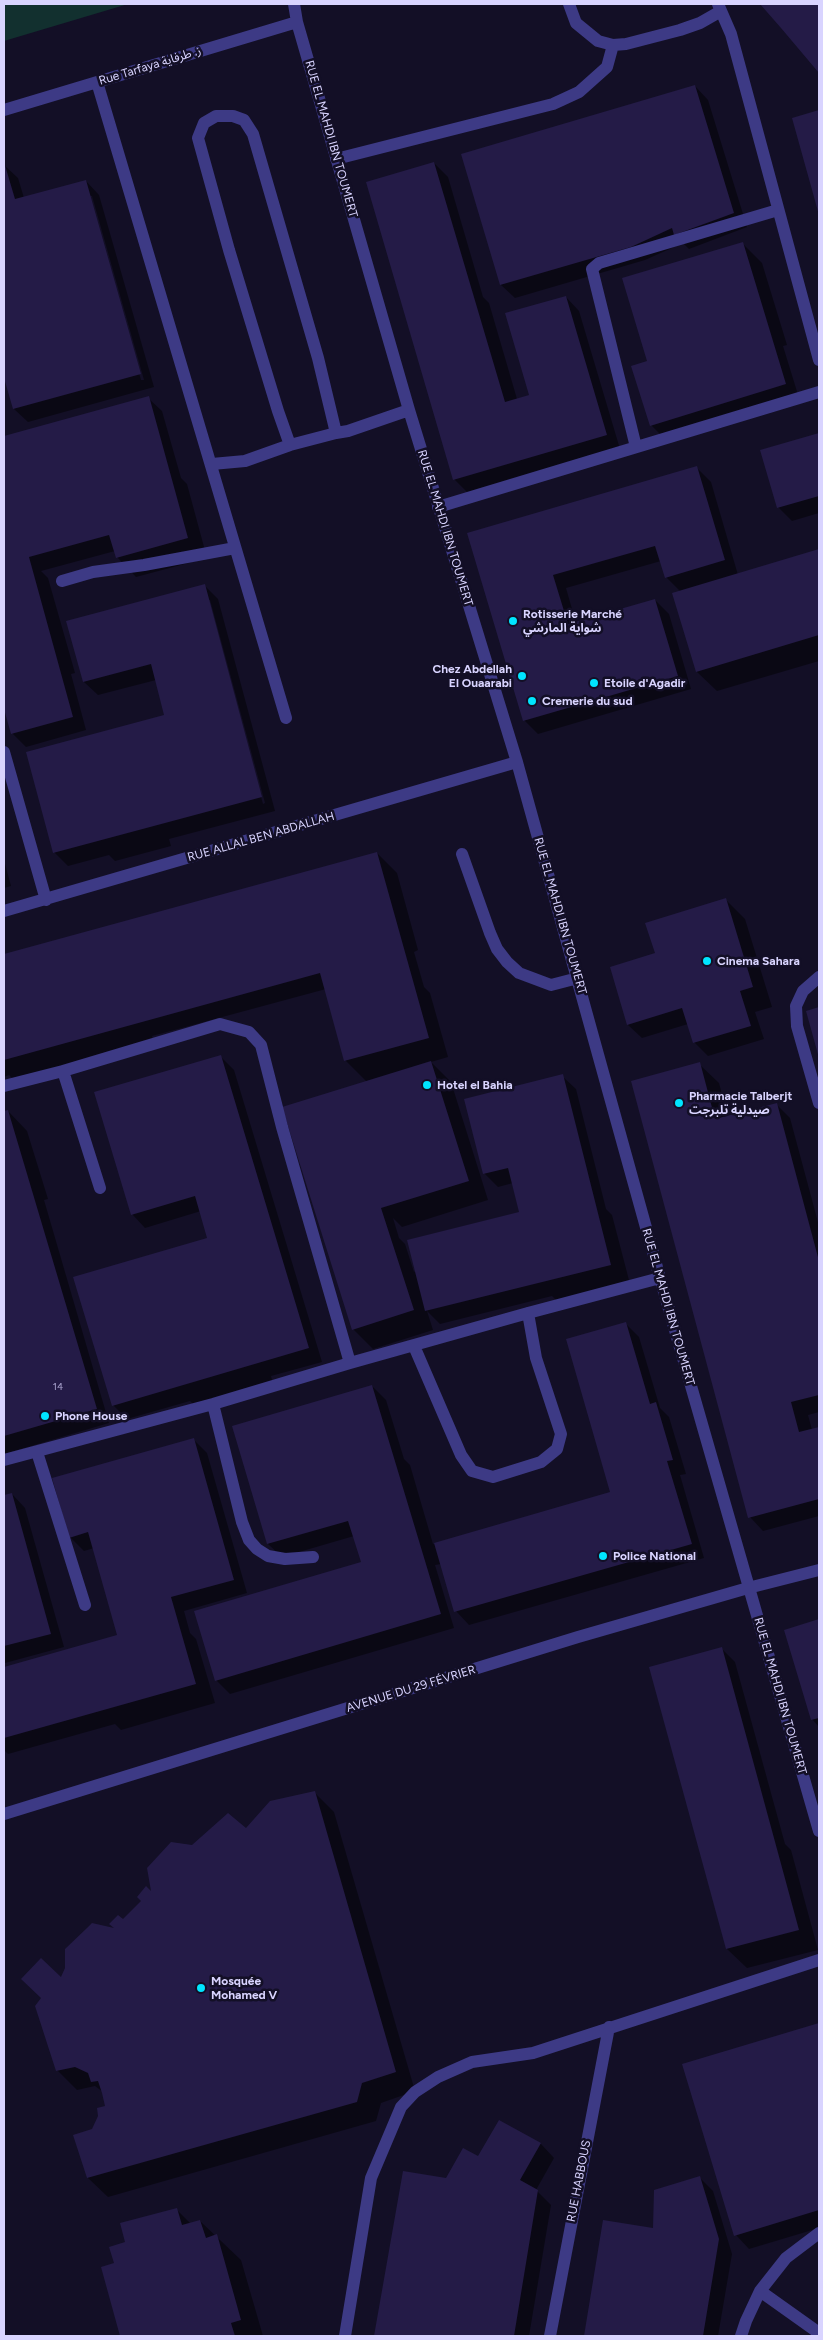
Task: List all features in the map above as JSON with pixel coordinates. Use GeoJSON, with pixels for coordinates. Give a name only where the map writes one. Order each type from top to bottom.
{"type":"FeatureCollection","features":[{"type":"Feature","properties":{"kind":"street","name":"RUE EL MAHDI IBN TOUMERT"},"geometry":{"type":"LineString","coordinates":[[294,4],[297,22],[409,410],[517,762],[660,1278],[819,1831]]}},
{"type":"Feature","properties":{"kind":"street"},"geometry":{"type":"LineString","coordinates":[[569,4],[576,23],[598,41],[613,45],[626,44],[700,23],[720,7],[731,34],[819,360]]}},
{"type":"Feature","properties":{"kind":"street","name":"Rue Tarfaya ز. طرفاية"},"geometry":{"type":"LineString","coordinates":[[4,110],[297,22]]}},
{"type":"Feature","properties":{"kind":"street"},"geometry":{"type":"LineString","coordinates":[[336,159],[553,104],[579,92],[607,67],[613,45]]}},
{"type":"Feature","properties":{"kind":"street"},"geometry":{"type":"LineString","coordinates":[[97,82],[286,718]]}},
{"type":"Feature","properties":{"kind":"street"},"geometry":{"type":"LineString","coordinates":[[290,446],[232,260],[198,138],[204,123],[216,116],[232,116],[244,120],[253,134],[313,340],[336,433]]}},
{"type":"Feature","properties":{"kind":"street"},"geometry":{"type":"LineString","coordinates":[[636,447],[592,270],[599,263],[778,210]]}},
{"type":"Feature","properties":{"kind":"street"},"geometry":{"type":"LineString","coordinates":[[438,507],[819,392]]}},
{"type":"Feature","properties":{"kind":"street"},"geometry":{"type":"LineString","coordinates":[[212,464],[245,461],[409,410]]}},
{"type":"Feature","properties":{"kind":"street"},"geometry":{"type":"LineString","coordinates":[[62,581],[93,572],[144,566],[236,548]]}},
{"type":"Feature","properties":{"kind":"street"},"geometry":{"type":"LineString","coordinates":[[4,752],[46,900]]}},
{"type":"Feature","properties":{"kind":"street","name":"RUE ALLAL BEN ABDALLAH"},"geometry":{"type":"LineString","coordinates":[[4,911],[517,762]]}},
{"type":"Feature","properties":{"kind":"street"},"geometry":{"type":"LineString","coordinates":[[462,854],[490,933],[497,949],[507,962],[519,973],[551,985],[578,978]]}},
{"type":"Feature","properties":{"kind":"street"},"geometry":{"type":"LineString","coordinates":[[819,977],[803,991],[796,1006],[798,1026],[819,1102]]}},
{"type":"Feature","properties":{"kind":"street"},"geometry":{"type":"LineString","coordinates":[[4,1086],[63,1071],[220,1024],[249,1032],[261,1045],[282,1126],[350,1362]]}},
{"type":"Feature","properties":{"kind":"street"},"geometry":{"type":"LineString","coordinates":[[63,1071],[100,1188]]}},
{"type":"Feature","properties":{"kind":"street"},"geometry":{"type":"LineString","coordinates":[[4,1460],[213,1404],[350,1362],[660,1278]]}},
{"type":"Feature","properties":{"kind":"street"},"geometry":{"type":"LineString","coordinates":[[414,1346],[461,1455],[472,1471],[493,1476],[541,1462],[557,1448],[561,1434],[536,1358],[528,1313]]}},
{"type":"Feature","properties":{"kind":"street"},"geometry":{"type":"LineString","coordinates":[[213,1404],[242,1522],[250,1540],[257,1550],[268,1556],[285,1559],[313,1557]]}},
{"type":"Feature","properties":{"kind":"street"},"geometry":{"type":"LineString","coordinates":[[36,1452],[85,1606]]}},
{"type":"Feature","properties":{"kind":"street","name":"AVENUE DU 29 FÉVRIER"},"geometry":{"type":"LineString","coordinates":[[4,1814],[569,1640],[748,1588],[819,1570]]}},
{"type":"Feature","properties":{"kind":"street"},"geometry":{"type":"LineString","coordinates":[[345,2336],[371,2178],[401,2106],[415,2092],[438,2077],[472,2062],[533,2053],[819,1960]]}},
{"type":"Feature","properties":{"kind":"street","name":"RUE HABBOUS"},"geometry":{"type":"LineString","coordinates":[[550,2336],[609,2027]]}},
{"type":"Feature","properties":{"kind":"street"},"geometry":{"type":"LineString","coordinates":[[741,2336],[760,2291],[786,2258],[819,2232]]}},
{"type":"Feature","properties":{"kind":"street"},"geometry":{"type":"LineString","coordinates":[[760,2291],[819,2333]]}},
{"type":"Feature","properties":{"kind":"green space"},"geometry":{"type":"Polygon","coordinates":[[[4,4],[128,4],[4,41],[4,4]]]}},
{"type":"Feature","properties":{"kind":"building"},"geometry":{"type":"Polygon","coordinates":[[[760,4],[819,4],[819,73],[781,28],[760,4]]]}},
{"type":"Feature","properties":{"kind":"building"},"geometry":{"type":"Polygon","coordinates":[[[695,85],[734,213],[674,235],[672,228],[631,247],[500,285],[461,154],[695,85]]]}},
{"type":"Feature","properties":{"kind":"building"},"geometry":{"type":"Polygon","coordinates":[[[819,110],[819,215],[792,118],[819,110]]]}},
{"type":"Feature","properties":{"kind":"building"},"geometry":{"type":"Polygon","coordinates":[[[4,162],[15,199],[86,180],[141,374],[13,409],[4,378],[4,162]]]}},
{"type":"Feature","properties":{"kind":"building"},"geometry":{"type":"Polygon","coordinates":[[[434,162],[505,402],[529,395],[505,313],[566,296],[607,435],[453,480],[366,182],[434,162]]]}},
{"type":"Feature","properties":{"kind":"building"},"geometry":{"type":"Polygon","coordinates":[[[743,242],[786,384],[650,426],[631,366],[647,361],[622,278],[743,242]]]}},
{"type":"Feature","properties":{"kind":"building"},"geometry":{"type":"Polygon","coordinates":[[[149,396],[188,538],[116,558],[109,535],[29,557],[73,717],[11,734],[4,709],[4,436],[149,396]]]}},
{"type":"Feature","properties":{"kind":"building"},"geometry":{"type":"Polygon","coordinates":[[[819,433],[819,496],[777,508],[760,450],[819,433]]]}},
{"type":"Feature","properties":{"kind":"building"},"geometry":{"type":"Polygon","coordinates":[[[697,466],[725,560],[665,578],[655,546],[553,575],[568,624],[655,599],[678,676],[523,721],[467,533],[697,466]]]}},
{"type":"Feature","properties":{"kind":"building"},"geometry":{"type":"Polygon","coordinates":[[[819,549],[819,635],[696,672],[672,593],[819,549]]]}},
{"type":"Feature","properties":{"kind":"building"},"geometry":{"type":"Polygon","coordinates":[[[205,584],[262,797],[53,853],[26,752],[164,715],[151,664],[83,682],[66,621],[205,584]]]}},
{"type":"Feature","properties":{"kind":"building"},"geometry":{"type":"Polygon","coordinates":[[[377,852],[429,1038],[344,1061],[320,973],[4,1060],[4,954],[377,852]]]}},
{"type":"Feature","properties":{"kind":"building"},"geometry":{"type":"Polygon","coordinates":[[[726,898],[753,987],[740,991],[751,1026],[693,1043],[682,1008],[627,1025],[610,967],[655,953],[645,923],[726,898]]]}},
{"type":"Feature","properties":{"kind":"building"},"geometry":{"type":"Polygon","coordinates":[[[819,1007],[819,1058],[806,1011],[819,1007]]]}},
{"type":"Feature","properties":{"kind":"building"},"geometry":{"type":"Polygon","coordinates":[[[221,1055],[309,1348],[112,1406],[73,1277],[207,1238],[195,1196],[131,1215],[94,1092],[221,1055]]]}},
{"type":"Feature","properties":{"kind":"building"},"geometry":{"type":"Polygon","coordinates":[[[431,1061],[469,1181],[381,1208],[414,1310],[352,1330],[282,1107],[431,1061]]]}},
{"type":"Feature","properties":{"kind":"building"},"geometry":{"type":"Polygon","coordinates":[[[700,1062],[715,1119],[777,1103],[819,1261],[819,1395],[791,1402],[799,1432],[819,1427],[819,1499],[748,1518],[631,1081],[700,1062]]]}},
{"type":"Feature","properties":{"kind":"building"},"geometry":{"type":"Polygon","coordinates":[[[563,1074],[611,1265],[425,1311],[407,1240],[519,1212],[508,1168],[483,1174],[464,1099],[563,1074]]]}},
{"type":"Feature","properties":{"kind":"building"},"geometry":{"type":"Polygon","coordinates":[[[8,1110],[97,1409],[4,1436],[4,1111],[8,1110]]]}},
{"type":"Feature","properties":{"kind":"building"},"geometry":{"type":"Polygon","coordinates":[[[626,1322],[650,1404],[656,1402],[673,1460],[667,1461],[692,1544],[454,1612],[434,1543],[610,1492],[566,1339],[626,1322]]]}},
{"type":"Feature","properties":{"kind":"building"},"geometry":{"type":"Polygon","coordinates":[[[372,1385],[441,1614],[215,1681],[194,1611],[361,1562],[348,1521],[267,1544],[232,1426],[372,1385]]]}},
{"type":"Feature","properties":{"kind":"building"},"geometry":{"type":"Polygon","coordinates":[[[194,1438],[234,1580],[171,1597],[196,1684],[4,1738],[4,1667],[117,1635],[88,1532],[69,1538],[52,1478],[194,1438]]]}},
{"type":"Feature","properties":{"kind":"building"},"geometry":{"type":"Polygon","coordinates":[[[12,1493],[51,1634],[4,1646],[4,1495],[12,1493]]]}},
{"type":"Feature","properties":{"kind":"building"},"geometry":{"type":"Polygon","coordinates":[[[819,1619],[819,1718],[811,1720],[784,1630],[819,1619]]]}},
{"type":"Feature","properties":{"kind":"building"},"geometry":{"type":"Polygon","coordinates":[[[722,1647],[799,1930],[726,1949],[649,1667],[722,1647]]]}},
{"type":"Feature","properties":{"kind":"building","name":"Mosquée Mohamed V"},"geometry":{"type":"Polygon","coordinates":[[[315,1791],[396,2072],[362,2083],[357,2102],[87,2178],[73,2135],[92,2129],[98,2116],[97,2108],[105,2106],[102,2093],[98,2081],[91,2082],[88,2073],[75,2067],[56,2071],[35,2006],[41,1998],[21,1979],[41,1958],[61,1977],[65,1968],[65,1949],[92,1923],[114,1928],[109,1924],[118,1915],[123,1919],[141,1901],[137,1897],[146,1886],[151,1891],[147,1868],[171,1842],[192,1845],[228,1813],[246,1828],[270,1801],[315,1791]]]}},
{"type":"Feature","properties":{"kind":"building"},"geometry":{"type":"Polygon","coordinates":[[[819,2023],[819,2210],[734,2236],[682,2064],[819,2023]]]}},
{"type":"Feature","properties":{"kind":"building"},"geometry":{"type":"Polygon","coordinates":[[[499,2120],[541,2143],[520,2180],[538,2190],[514,2336],[374,2336],[403,2171],[446,2178],[463,2148],[478,2156],[499,2120]]]}},
{"type":"Feature","properties":{"kind":"building"},"geometry":{"type":"Polygon","coordinates":[[[700,2176],[719,2239],[703,2336],[584,2336],[603,2220],[653,2228],[654,2190],[700,2176]]]}},
{"type":"Feature","properties":{"kind":"building"},"geometry":{"type":"Polygon","coordinates":[[[177,2208],[182,2225],[200,2220],[206,2238],[217,2234],[241,2320],[231,2323],[235,2336],[120,2336],[101,2267],[114,2263],[109,2247],[125,2242],[120,2223],[177,2208]]]}},
{"type":"Feature","properties":{"kind":"place","name":"Rotisserie Marché شواية المارشي"},"geometry":{"type":"Point","coordinates":[513,621]}},
{"type":"Feature","properties":{"kind":"place","name":"Chez Abdellah El Ouaarabi"},"geometry":{"type":"Point","coordinates":[522,676]}},
{"type":"Feature","properties":{"kind":"place","name":"Etoile d'Agadir"},"geometry":{"type":"Point","coordinates":[594,683]}},
{"type":"Feature","properties":{"kind":"place","name":"Cremerie du sud"},"geometry":{"type":"Point","coordinates":[532,701]}},
{"type":"Feature","properties":{"kind":"place","name":"Cinema Sahara"},"geometry":{"type":"Point","coordinates":[707,961]}},
{"type":"Feature","properties":{"kind":"place","name":"Hotel el Bahia"},"geometry":{"type":"Point","coordinates":[427,1085]}},
{"type":"Feature","properties":{"kind":"place","name":"Pharmacie Talberjt صيدلية تلبرجت"},"geometry":{"type":"Point","coordinates":[679,1103]}},
{"type":"Feature","properties":{"kind":"place","name":"Phone House"},"geometry":{"type":"Point","coordinates":[45,1416]}},
{"type":"Feature","properties":{"kind":"place","name":"Police National"},"geometry":{"type":"Point","coordinates":[603,1556]}},
{"type":"Feature","properties":{"kind":"place","name":"Mosquée Mohamed V"},"geometry":{"type":"Point","coordinates":[201,1988]}}]}
